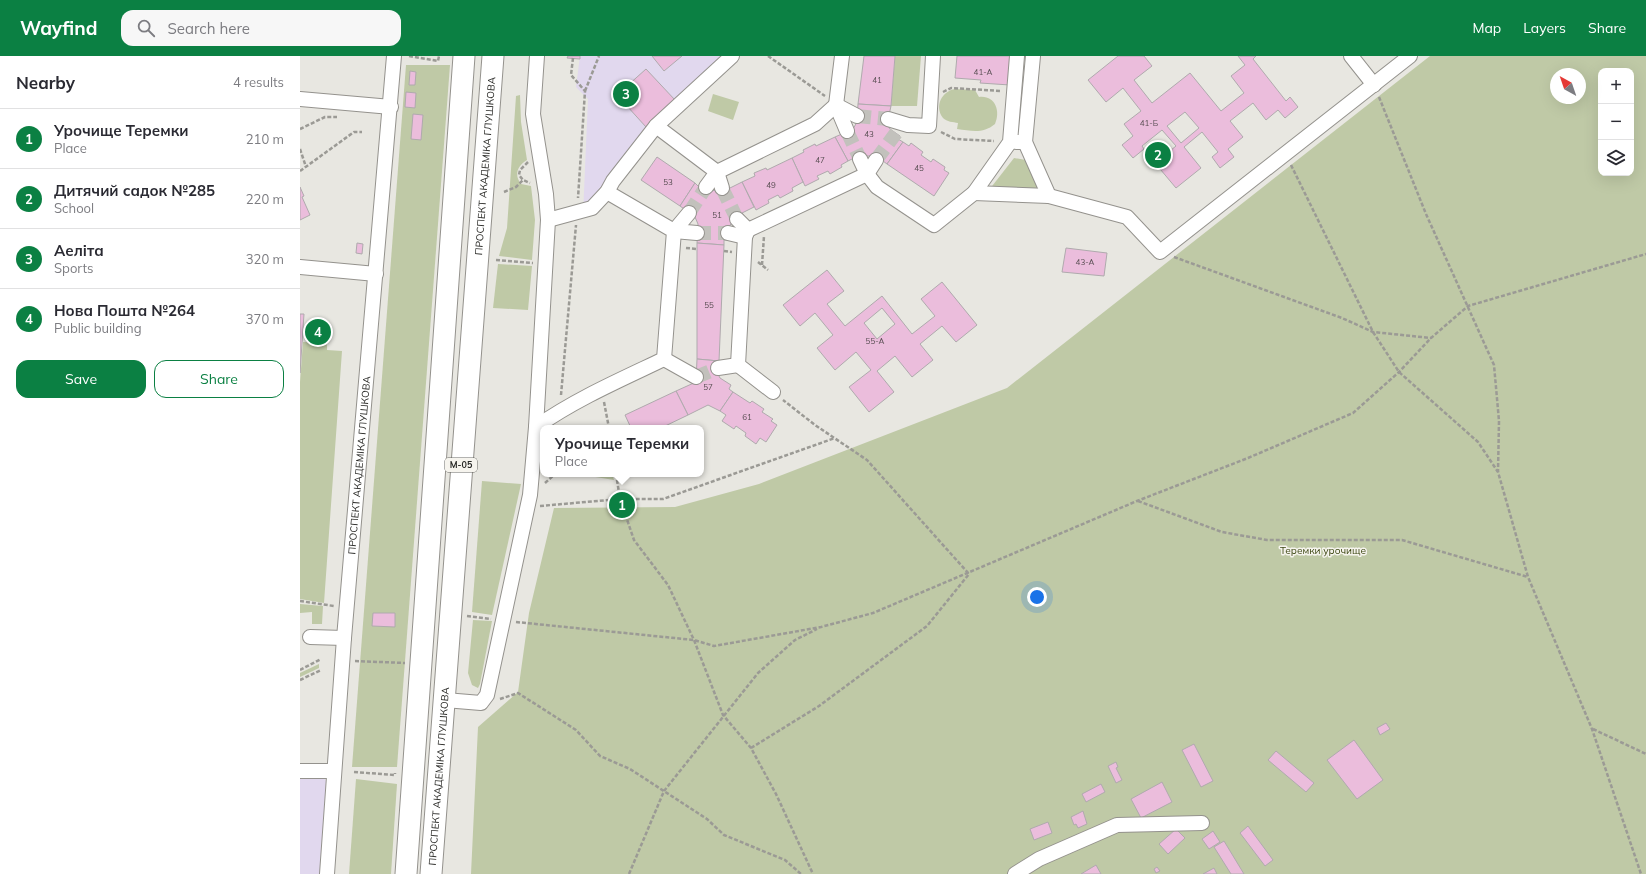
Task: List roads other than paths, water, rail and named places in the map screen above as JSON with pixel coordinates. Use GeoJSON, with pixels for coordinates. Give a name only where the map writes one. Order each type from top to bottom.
{"type":"FeatureCollection","features":[{"type":"Feature","properties":{"kind":"highway","name":"М-05"},"geometry":{"type":"LineString","coordinates":[[406,874],[464,56]]}},
{"type":"Feature","properties":{"kind":"highway","name":"ПРОСПЕКТ АКАДЕМІКА ГЛУШКОВА"},"geometry":{"type":"LineString","coordinates":[[431,874],[493,56]]}},
{"type":"Feature","properties":{"kind":"street","name":"ПРОСПЕКТ АКАДЕМІКА ГЛУШКОВА"},"geometry":{"type":"LineString","coordinates":[[327,874],[342,661],[391,107],[394,56]]}},
{"type":"Feature","properties":{"kind":"street"},"geometry":{"type":"LineString","coordinates":[[445,700],[481,703],[487,695],[528,507],[536,427],[548,220],[546,194],[533,114],[537,56]]}},
{"type":"Feature","properties":{"kind":"street"},"geometry":{"type":"LineString","coordinates":[[548,220],[577,214],[592,208],[607,192],[613,181],[656,126],[732,56]]}},
{"type":"Feature","properties":{"kind":"street"},"geometry":{"type":"LineString","coordinates":[[842,56],[836,105],[847,131]]}},
{"type":"Feature","properties":{"kind":"street"},"geometry":{"type":"LineString","coordinates":[[888,119],[908,125],[928,126],[934,56]]}},
{"type":"Feature","properties":{"kind":"street"},"geometry":{"type":"LineString","coordinates":[[860,159],[867,174],[877,187],[934,225],[974,193],[1010,142],[1017,56]]}},
{"type":"Feature","properties":{"kind":"street"},"geometry":{"type":"LineString","coordinates":[[1033,56],[1025,142],[1049,196]]}},
{"type":"Feature","properties":{"kind":"street"},"geometry":{"type":"LineString","coordinates":[[1351,56],[1374,85]]}},
{"type":"Feature","properties":{"kind":"street"},"geometry":{"type":"LineString","coordinates":[[974,193],[1049,196],[1127,217],[1160,252],[1410,56]]}},
{"type":"Feature","properties":{"kind":"street"},"geometry":{"type":"LineString","coordinates":[[300,99],[391,107]]}},
{"type":"Feature","properties":{"kind":"street"},"geometry":{"type":"LineString","coordinates":[[836,105],[857,116]]}},
{"type":"Feature","properties":{"kind":"street"},"geometry":{"type":"LineString","coordinates":[[706,187],[717,172],[815,124],[836,105]]}},
{"type":"Feature","properties":{"kind":"street"},"geometry":{"type":"LineString","coordinates":[[896,133],[908,125]]}},
{"type":"Feature","properties":{"kind":"street"},"geometry":{"type":"LineString","coordinates":[[656,126],[717,172],[722,188]]}},
{"type":"Feature","properties":{"kind":"street"},"geometry":{"type":"LineString","coordinates":[[1010,142],[1025,142]]}},
{"type":"Feature","properties":{"kind":"street"},"geometry":{"type":"LineString","coordinates":[[728,233],[747,233],[766,221],[867,174],[876,160]]}},
{"type":"Feature","properties":{"kind":"street"},"geometry":{"type":"LineString","coordinates":[[607,192],[674,231],[697,233]]}},
{"type":"Feature","properties":{"kind":"street"},"geometry":{"type":"LineString","coordinates":[[664,359],[674,231],[689,213]]}},
{"type":"Feature","properties":{"kind":"street"},"geometry":{"type":"LineString","coordinates":[[738,219],[747,233],[738,365]]}},
{"type":"Feature","properties":{"kind":"street"},"geometry":{"type":"LineString","coordinates":[[300,267],[376,274]]}},
{"type":"Feature","properties":{"kind":"street"},"geometry":{"type":"LineString","coordinates":[[536,427],[560,411],[602,388],[664,359]]}},
{"type":"Feature","properties":{"kind":"street"},"geometry":{"type":"LineString","coordinates":[[664,359],[696,377]]}},
{"type":"Feature","properties":{"kind":"street"},"geometry":{"type":"LineString","coordinates":[[718,368],[738,365],[773,392]]}},
{"type":"Feature","properties":{"kind":"street"},"geometry":{"type":"LineString","coordinates":[[310,637],[344,638]]}},
{"type":"Feature","properties":{"kind":"street"},"geometry":{"type":"LineString","coordinates":[[300,771],[333,772]]}},
{"type":"Feature","properties":{"kind":"street"},"geometry":{"type":"LineString","coordinates":[[1015,874],[1039,859],[1117,825],[1202,823]]}},
{"type":"Feature","properties":{"kind":"tunnel"},"geometry":{"type":"LineString","coordinates":[[857,116],[888,119]]}},
{"type":"Feature","properties":{"kind":"tunnel"},"geometry":{"type":"LineString","coordinates":[[847,131],[860,159]]}},
{"type":"Feature","properties":{"kind":"tunnel"},"geometry":{"type":"LineString","coordinates":[[876,160],[896,133]]}},
{"type":"Feature","properties":{"kind":"tunnel"},"geometry":{"type":"LineString","coordinates":[[689,213],[706,187]]}},
{"type":"Feature","properties":{"kind":"tunnel"},"geometry":{"type":"LineString","coordinates":[[722,188],[737,219]]}},
{"type":"Feature","properties":{"kind":"tunnel"},"geometry":{"type":"LineString","coordinates":[[697,233],[728,233]]}},
{"type":"Feature","properties":{"kind":"tunnel"},"geometry":{"type":"LineString","coordinates":[[696,377],[718,368]]}},
{"type":"Feature","properties":{"kind":"place","name":"Аеліта"},"geometry":{"type":"Point","coordinates":[626,94]}},
{"type":"Feature","properties":{"kind":"place","name":"Дитячий садок №285"},"geometry":{"type":"Point","coordinates":[1158,155]}},
{"type":"Feature","properties":{"kind":"place","name":"Нова Пошта №264"},"geometry":{"type":"Point","coordinates":[318,332]}},
{"type":"Feature","properties":{"kind":"place","name":"Урочище Теремки"},"geometry":{"type":"Point","coordinates":[622,505]}},
{"type":"Feature","properties":{"kind":"park label","name":"Теремки урочище"},"geometry":{"type":"Point","coordinates":[1323,550]}}]}
